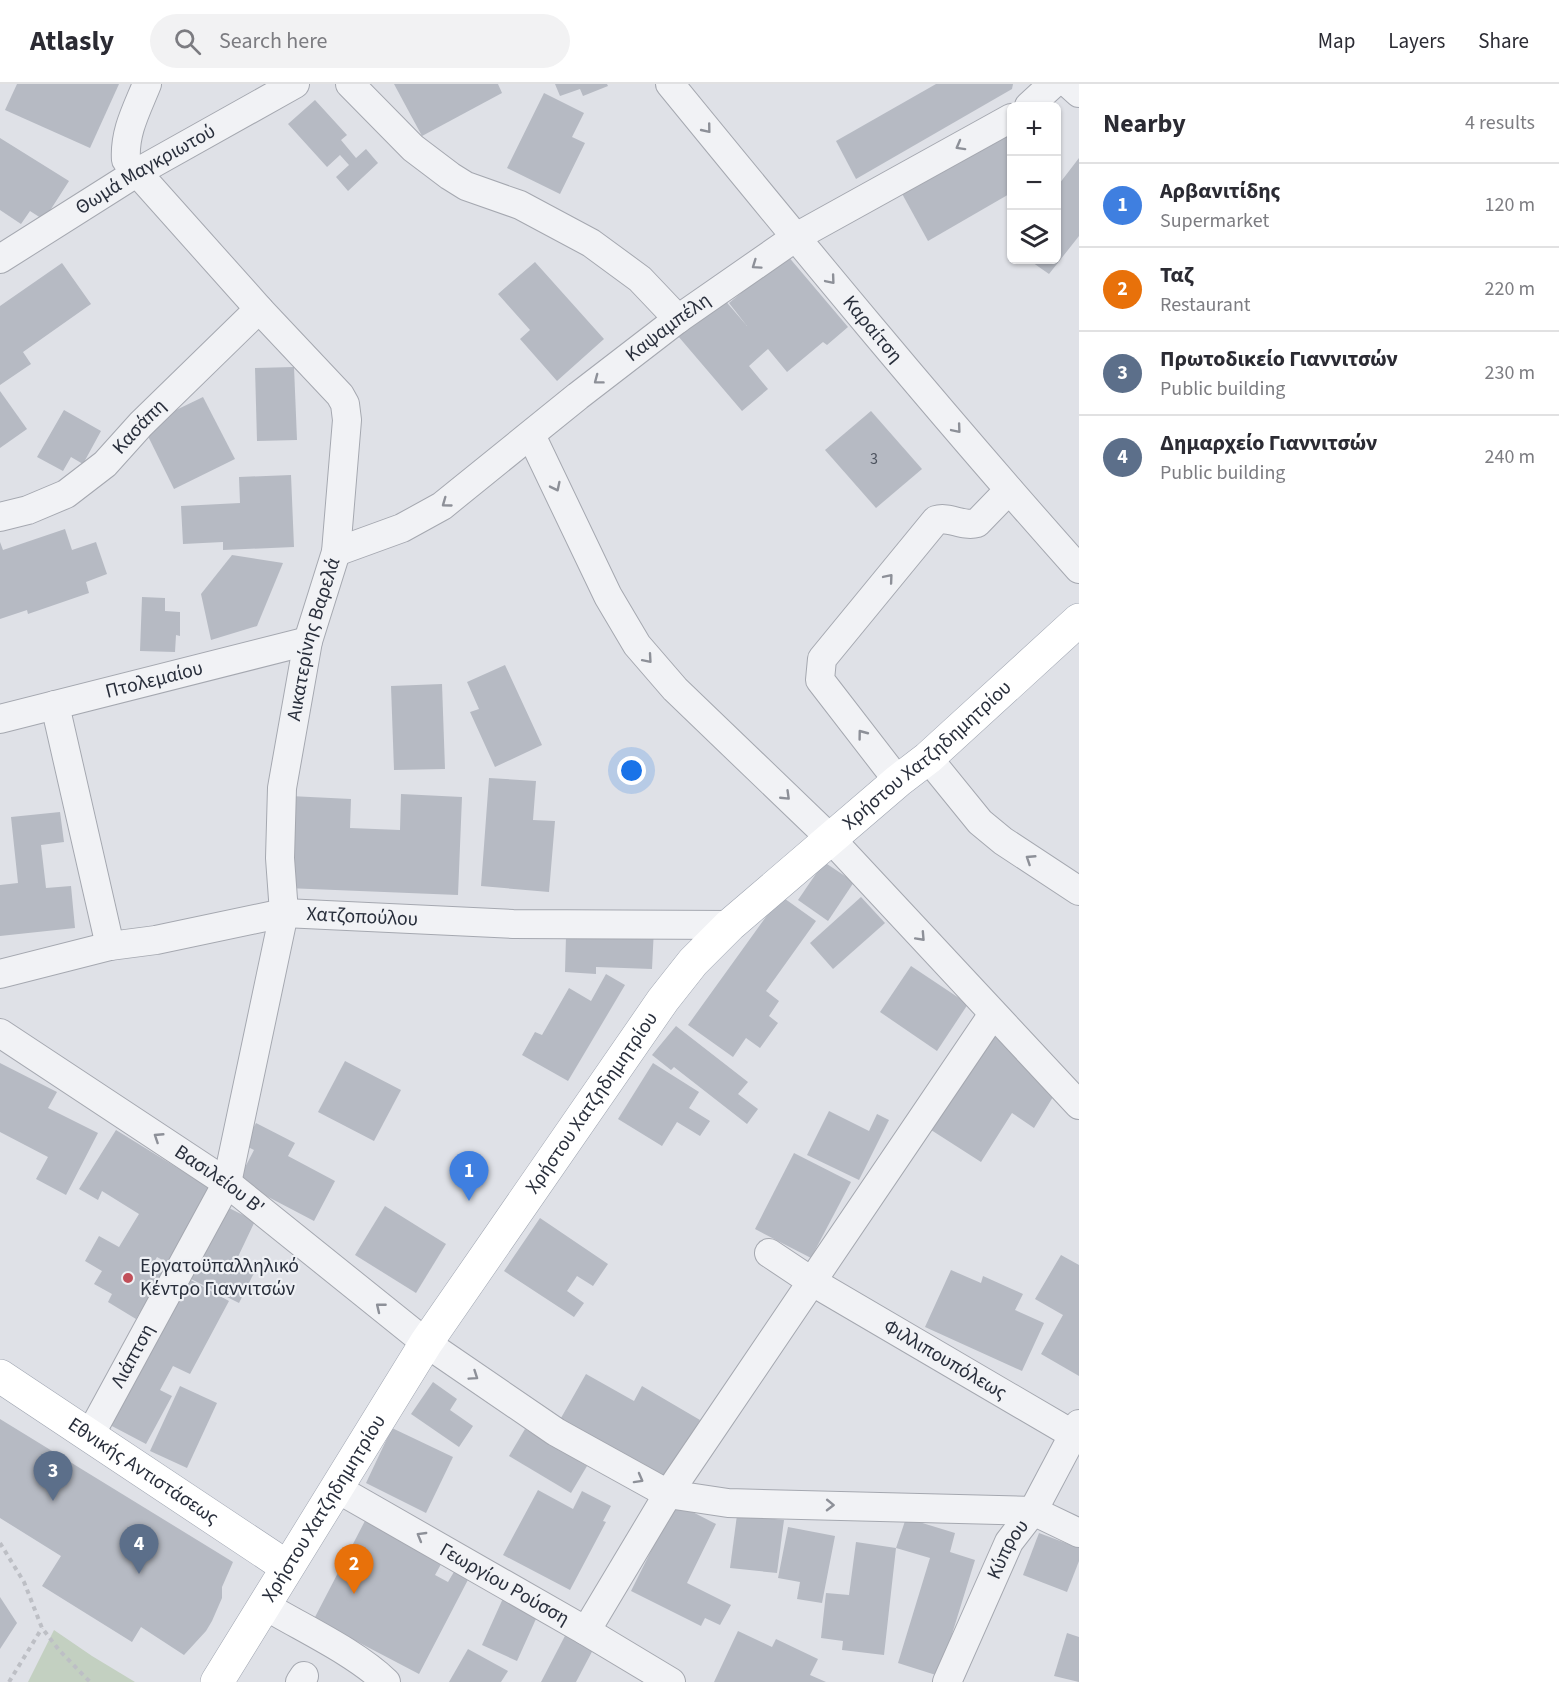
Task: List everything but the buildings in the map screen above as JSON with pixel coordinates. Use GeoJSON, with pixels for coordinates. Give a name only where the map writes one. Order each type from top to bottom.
{"type":"FeatureCollection","features":[{"type":"Feature","properties":{"kind":"main road","name":"Χρήστου Χατζηδημητρίου"},"geometry":{"type":"LineString","coordinates":[[216,1682],[426,1343],[663,1000],[693,962],[730,925],[830,838],[928,758],[1079,620]]}},
{"type":"Feature","properties":{"kind":"main road","name":"Εθνικής Αντιστάσεως"},"geometry":{"type":"LineString","coordinates":[[0,1376],[287,1568]]}},
{"type":"Feature","properties":{"kind":"street"},"geometry":{"type":"LineString","coordinates":[[136,173],[126,160],[126,143],[129,126],[147,84]]}},
{"type":"Feature","properties":{"kind":"street","name":"Θωμά Μαγκριωτού"},"geometry":{"type":"LineString","coordinates":[[0,259],[136,173],[295,84]]}},
{"type":"Feature","properties":{"kind":"street"},"geometry":{"type":"LineString","coordinates":[[350,84],[413,148],[450,176],[466,186],[520,205],[591,243],[640,279],[678,319]]}},
{"type":"Feature","properties":{"kind":"street","name":"Καραίτση"},"geometry":{"type":"LineString","coordinates":[[670,84],[1009,490],[1079,569]]}},
{"type":"Feature","properties":{"kind":"street"},"geometry":{"type":"LineString","coordinates":[[1033,102],[1053,84]]}},
{"type":"Feature","properties":{"kind":"street"},"geometry":{"type":"LineString","coordinates":[[1069,84],[1079,93]]}},
{"type":"Feature","properties":{"kind":"street","name":"Καψαμπέλη"},"geometry":{"type":"LineString","coordinates":[[336,552],[402,528],[442,506],[678,319],[796,237],[1007,120]]}},
{"type":"Feature","properties":{"kind":"street","name":"Αικατερίνης Βαρελά"},"geometry":{"type":"LineString","coordinates":[[136,173],[340,395],[345,404],[347,420],[336,552],[308,641],[282,788],[280,858],[284,913],[227,1183]]}},
{"type":"Feature","properties":{"kind":"street","name":"Κασάπη"},"geometry":{"type":"LineString","coordinates":[[0,517],[28,510],[66,494],[105,464],[141,424],[259,309]]}},
{"type":"Feature","properties":{"kind":"street"},"geometry":{"type":"LineString","coordinates":[[531,435],[608,596],[636,645],[675,689],[830,838],[1079,1105]]}},
{"type":"Feature","properties":{"kind":"street"},"geometry":{"type":"LineString","coordinates":[[898,781],[820,680],[822,659],[936,520],[977,523],[1009,490]]}},
{"type":"Feature","properties":{"kind":"street","name":"Πτολεμαίου"},"geometry":{"type":"LineString","coordinates":[[0,718],[308,641]]}},
{"type":"Feature","properties":{"kind":"street"},"geometry":{"type":"LineString","coordinates":[[55,705],[110,946]]}},
{"type":"Feature","properties":{"kind":"street"},"geometry":{"type":"LineString","coordinates":[[928,758],[980,822],[1003,841],[1079,891]]}},
{"type":"Feature","properties":{"kind":"street","name":"Χατζοπούλου"},"geometry":{"type":"LineString","coordinates":[[0,974],[110,946],[156,940],[284,913],[513,924],[730,925]]}},
{"type":"Feature","properties":{"kind":"street"},"geometry":{"type":"LineString","coordinates":[[586,1630],[668,1494],[993,1014]]}},
{"type":"Feature","properties":{"kind":"street","name":"Βασιλείου Β'"},"geometry":{"type":"LineString","coordinates":[[0,1033],[227,1183],[426,1343],[556,1432],[668,1494]]}},
{"type":"Feature","properties":{"kind":"street","name":"Λιάπτση"},"geometry":{"type":"LineString","coordinates":[[90,1435],[227,1183]]}},
{"type":"Feature","properties":{"kind":"street","name":"Φιλλιπουπόλεως"},"geometry":{"type":"LineString","coordinates":[[769,1253],[811,1281],[1077,1432]]}},
{"type":"Feature","properties":{"kind":"street","name":"Κύπρου"},"geometry":{"type":"LineString","coordinates":[[947,1682],[1009,1542],[1033,1511],[1077,1432]]}},
{"type":"Feature","properties":{"kind":"street","name":"Γεωργίου Ρούσση"},"geometry":{"type":"LineString","coordinates":[[336,1488],[586,1630],[636,1673],[671,1682]]}},
{"type":"Feature","properties":{"kind":"street"},"geometry":{"type":"LineString","coordinates":[[668,1494],[728,1503],[1033,1511],[1079,1533]]}},
{"type":"Feature","properties":{"kind":"street"},"geometry":{"type":"LineString","coordinates":[[264,1605],[377,1673],[386,1682]]}},
{"type":"Feature","properties":{"kind":"path"},"geometry":{"type":"LineString","coordinates":[[0,1543],[24,1582],[42,1628],[59,1650],[90,1682]]}},
{"type":"Feature","properties":{"kind":"path"},"geometry":{"type":"LineString","coordinates":[[9,1682],[42,1628]]}},
{"type":"Feature","properties":{"kind":"green space"},"geometry":{"type":"Polygon","coordinates":[[[54,1630],[92,1656],[135,1682],[28,1682],[54,1630]]]}},
{"type":"Feature","properties":{"kind":"place","name":"Αρβανιτίδης"},"geometry":{"type":"Point","coordinates":[469,1201]}},
{"type":"Feature","properties":{"kind":"place","name":"Εργατοϋπαλληλικό Κέντρο Γιαννιτσών"},"geometry":{"type":"Point","coordinates":[128,1278]}},
{"type":"Feature","properties":{"kind":"place","name":"Πρωτοδικείο Γιαννιτσών"},"geometry":{"type":"Point","coordinates":[53,1501]}},
{"type":"Feature","properties":{"kind":"place","name":"Δημαρχείο Γιαννιτσών"},"geometry":{"type":"Point","coordinates":[139,1574]}},
{"type":"Feature","properties":{"kind":"place","name":"Ταζ"},"geometry":{"type":"Point","coordinates":[354,1594]}}]}
